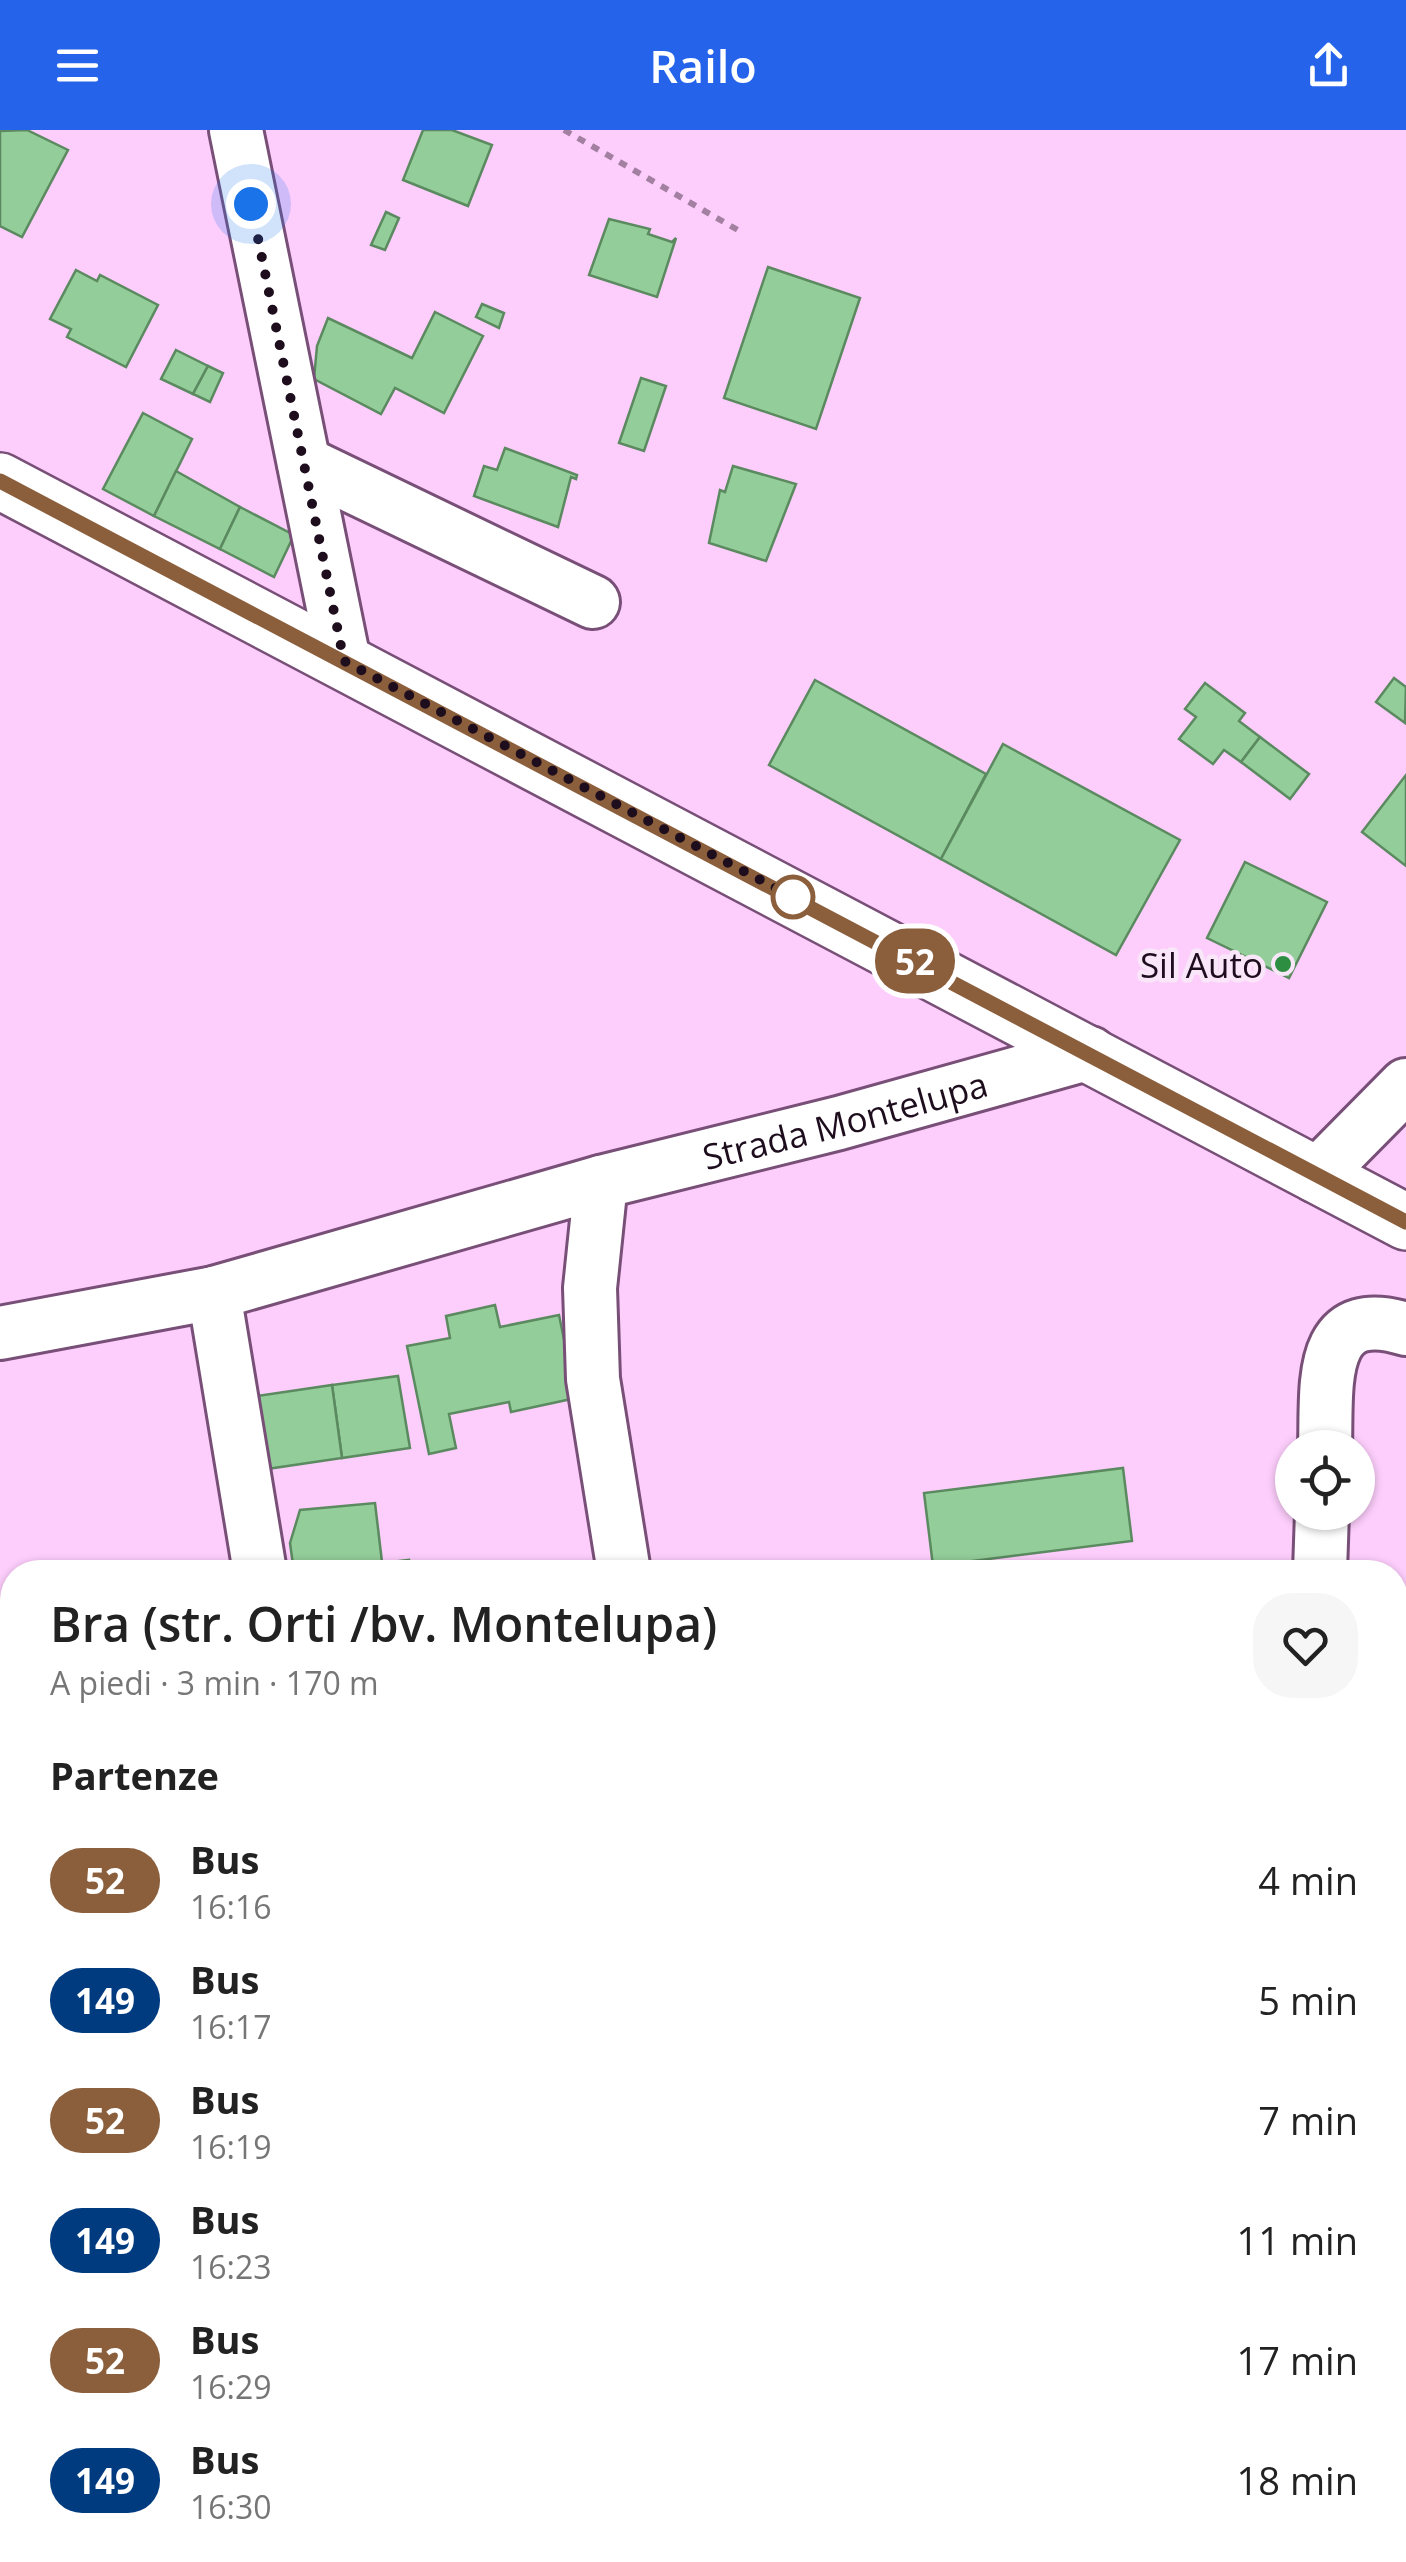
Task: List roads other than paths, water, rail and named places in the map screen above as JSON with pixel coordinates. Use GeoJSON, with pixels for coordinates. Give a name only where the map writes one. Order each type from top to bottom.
{"type":"FeatureCollection","features":[{"type":"Feature","properties":{"kind":"main road"},"geometry":{"type":"LineString","coordinates":[[0,481],[1406,1222]]}},
{"type":"Feature","properties":{"kind":"street"},"geometry":{"type":"LineString","coordinates":[[236,130],[344,661]]}},
{"type":"Feature","properties":{"kind":"street"},"geometry":{"type":"LineString","coordinates":[[304,463],[593,602]]}},
{"type":"Feature","properties":{"kind":"street","name":"Strada Montelupa"},"geometry":{"type":"LineString","coordinates":[[0,1334],[214,1293],[601,1182],[840,1123],[1090,1053]]}},
{"type":"Feature","properties":{"kind":"street"},"geometry":{"type":"LineString","coordinates":[[1316,1176],[1406,1085]]}},
{"type":"Feature","properties":{"kind":"street"},"geometry":{"type":"LineString","coordinates":[[601,1182],[590,1288],[592,1379],[622,1560]]}},
{"type":"Feature","properties":{"kind":"street"},"geometry":{"type":"LineString","coordinates":[[214,1293],[258,1560]]}},
{"type":"Feature","properties":{"kind":"street"},"geometry":{"type":"LineString","coordinates":[[1326,1430],[1327,1380],[1332,1351],[1342,1334],[1360,1322],[1382,1322],[1406,1329]]}},
{"type":"Feature","properties":{"kind":"street"},"geometry":{"type":"LineString","coordinates":[[1320,1560],[1321,1530]]}},
{"type":"Feature","properties":{"kind":"place","name":"Sil Auto"},"geometry":{"type":"Point","coordinates":[1283,964]}}]}
